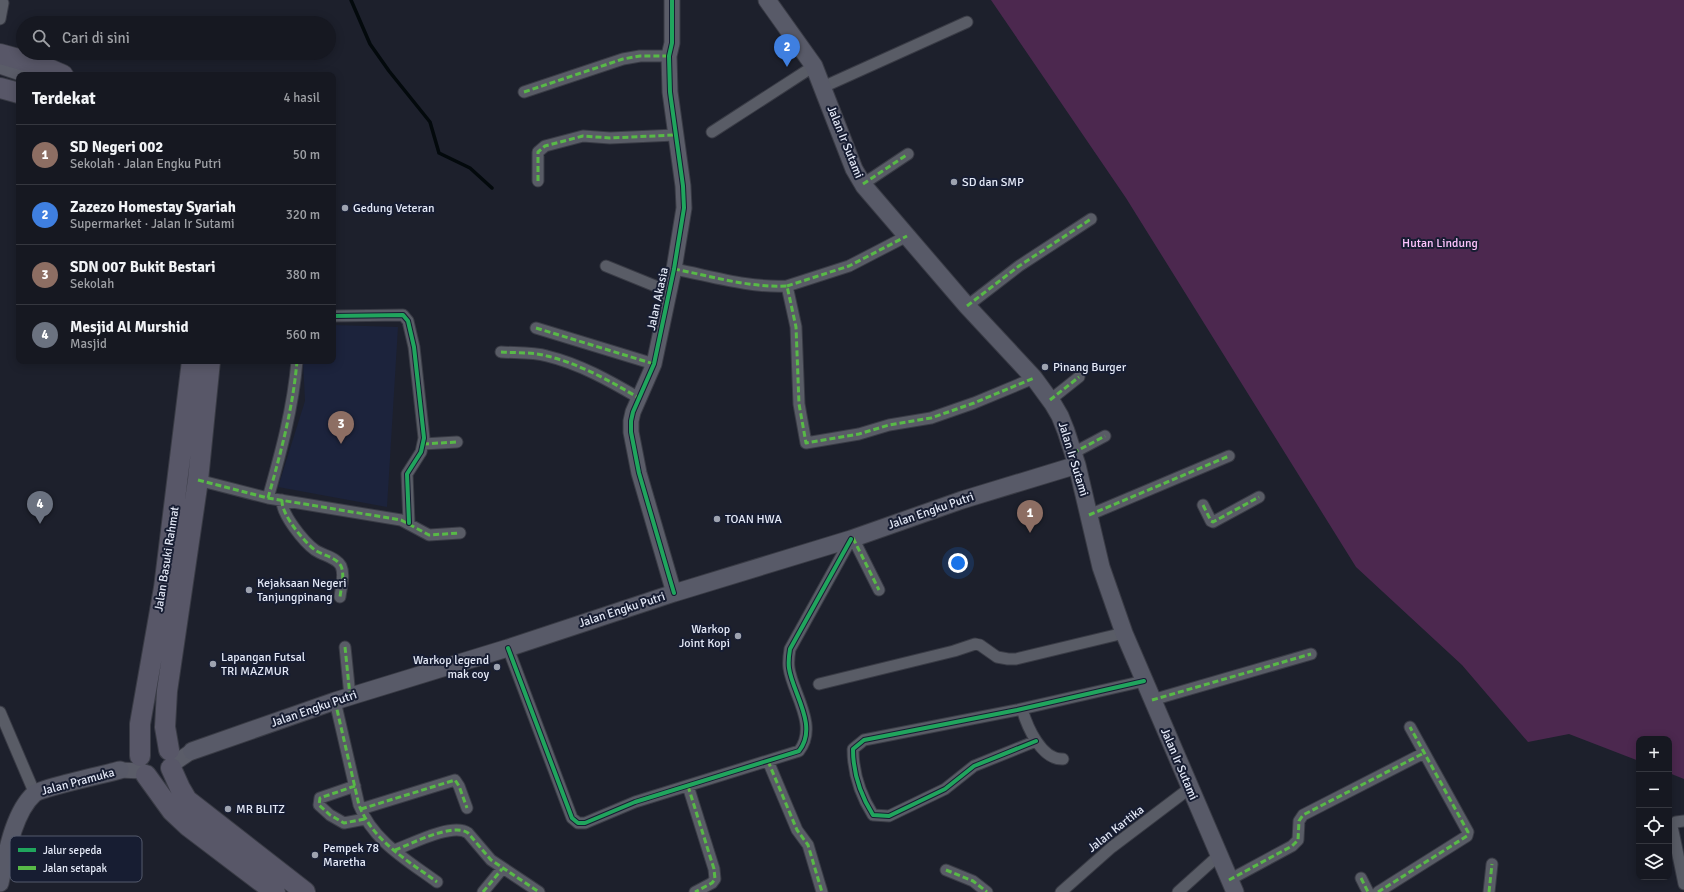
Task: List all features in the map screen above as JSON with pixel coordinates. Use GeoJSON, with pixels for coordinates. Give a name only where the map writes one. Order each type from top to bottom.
{"type":"FeatureCollection","features":[{"type":"Feature","properties":{"kind":"highway"},"geometry":{"type":"LineString","coordinates":[[0,54],[16,58]]}},
{"type":"Feature","properties":{"kind":"highway"},"geometry":{"type":"LineString","coordinates":[[22,60],[40,65],[56,72]]}},
{"type":"Feature","properties":{"kind":"highway"},"geometry":{"type":"LineString","coordinates":[[0,88],[16,92]]}},
{"type":"Feature","properties":{"kind":"highway","name":"Jalan Basuki Rahmat"},"geometry":{"type":"LineString","coordinates":[[200,370],[198,480],[167,692],[165,727],[171,759],[180,788],[187,800],[305,892]]}},
{"type":"Feature","properties":{"kind":"highway","name":"Jalan Basuki Rahmat"},"geometry":{"type":"LineString","coordinates":[[142,765],[140,724],[200,370]]}},
{"type":"Feature","properties":{"kind":"highway"},"geometry":{"type":"LineString","coordinates":[[142,765],[157,778],[162,777],[171,759],[162,745],[151,744],[142,751],[142,765],[172,811],[188,826],[275,892]]}},
{"type":"Feature","properties":{"kind":"main road","name":"Jalan Ir Sutami"},"geometry":{"type":"LineString","coordinates":[[767,0],[814,66],[823,86],[849,157],[863,184],[967,306],[1034,378],[1050,400],[1066,430],[1075,459],[1101,567],[1124,633],[1232,886]]}},
{"type":"Feature","properties":{"kind":"main road","name":"Jalan Engku Putri"},"geometry":{"type":"LineString","coordinates":[[192,751],[343,699],[508,648],[674,593],[852,538],[1075,459]]}},
{"type":"Feature","properties":{"kind":"main road","name":"Jalan Pramuka"},"geometry":{"type":"LineString","coordinates":[[0,883],[4,846],[21,812],[35,794],[120,770]]}},
{"type":"Feature","properties":{"kind":"street","name":"Jalan Akasia"},"geometry":{"type":"LineString","coordinates":[[672,0],[672,43],[669,56],[670,92],[675,135],[684,186],[684,208],[670,292],[654,364],[631,421],[633,445],[651,517],[674,593]]}},
{"type":"Feature","properties":{"kind":"street"},"geometry":{"type":"LineString","coordinates":[[0,19],[3,3]]}},
{"type":"Feature","properties":{"kind":"street"},"geometry":{"type":"LineString","coordinates":[[823,86],[967,22]]}},
{"type":"Feature","properties":{"kind":"street"},"geometry":{"type":"LineString","coordinates":[[524,92],[623,59],[640,56],[669,56]]}},
{"type":"Feature","properties":{"kind":"street"},"geometry":{"type":"LineString","coordinates":[[0,66],[17,72]]}},
{"type":"Feature","properties":{"kind":"street"},"geometry":{"type":"LineString","coordinates":[[712,132],[814,66]]}},
{"type":"Feature","properties":{"kind":"street"},"geometry":{"type":"LineString","coordinates":[[0,73],[16,79]]}},
{"type":"Feature","properties":{"kind":"street"},"geometry":{"type":"LineString","coordinates":[[538,181],[538,152],[545,146],[588,136],[610,138],[675,135]]}},
{"type":"Feature","properties":{"kind":"street"},"geometry":{"type":"LineString","coordinates":[[863,184],[908,154]]}},
{"type":"Feature","properties":{"kind":"street"},"geometry":{"type":"LineString","coordinates":[[967,306],[1019,266],[1091,219]]}},
{"type":"Feature","properties":{"kind":"street"},"geometry":{"type":"LineString","coordinates":[[674,269],[740,282],[775,287],[787,286],[849,266],[907,236]]}},
{"type":"Feature","properties":{"kind":"street"},"geometry":{"type":"LineString","coordinates":[[606,266],[670,292]]}},
{"type":"Feature","properties":{"kind":"street"},"geometry":{"type":"LineString","coordinates":[[787,286],[796,328],[799,404],[806,443],[835,439],[889,425],[931,418],[974,403],[1034,378]]}},
{"type":"Feature","properties":{"kind":"street"},"geometry":{"type":"LineString","coordinates":[[336,316],[403,315],[406,318],[414,346],[424,438],[421,452],[407,474],[409,523]]}},
{"type":"Feature","properties":{"kind":"street"},"geometry":{"type":"LineString","coordinates":[[536,328],[654,364]]}},
{"type":"Feature","properties":{"kind":"street"},"geometry":{"type":"LineString","coordinates":[[501,352],[546,355],[599,375],[639,398]]}},
{"type":"Feature","properties":{"kind":"street"},"geometry":{"type":"LineString","coordinates":[[268,498],[287,429],[295,392],[297,364]]}},
{"type":"Feature","properties":{"kind":"street"},"geometry":{"type":"LineString","coordinates":[[1050,400],[1079,377]]}},
{"type":"Feature","properties":{"kind":"street"},"geometry":{"type":"LineString","coordinates":[[1075,459],[1105,436]]}},
{"type":"Feature","properties":{"kind":"street"},"geometry":{"type":"LineString","coordinates":[[423,444],[457,442]]}},
{"type":"Feature","properties":{"kind":"street"},"geometry":{"type":"LineString","coordinates":[[1089,514],[1229,456]]}},
{"type":"Feature","properties":{"kind":"street"},"geometry":{"type":"LineString","coordinates":[[198,480],[268,498],[409,523],[423,534],[460,533]]}},
{"type":"Feature","properties":{"kind":"street"},"geometry":{"type":"LineString","coordinates":[[1203,505],[1211,521],[1213,522],[1259,497]]}},
{"type":"Feature","properties":{"kind":"street"},"geometry":{"type":"LineString","coordinates":[[282,500],[285,515],[304,539],[315,550],[341,565],[343,578],[340,597]]}},
{"type":"Feature","properties":{"kind":"street"},"geometry":{"type":"LineString","coordinates":[[852,538],[879,590]]}},
{"type":"Feature","properties":{"kind":"street"},"geometry":{"type":"LineString","coordinates":[[508,648],[572,818],[578,823],[591,821],[635,802],[799,751],[805,741],[803,710],[789,669],[790,649],[852,538]]}},
{"type":"Feature","properties":{"kind":"street"},"geometry":{"type":"LineString","coordinates":[[819,684],[948,653],[975,644],[980,645],[997,656],[1008,660],[1036,655],[1124,633]]}},
{"type":"Feature","properties":{"kind":"street"},"geometry":{"type":"LineString","coordinates":[[345,647],[343,699],[355,786],[363,814],[375,834],[437,882]]}},
{"type":"Feature","properties":{"kind":"street"},"geometry":{"type":"LineString","coordinates":[[1152,700],[1311,654]]}},
{"type":"Feature","properties":{"kind":"street"},"geometry":{"type":"LineString","coordinates":[[1036,741],[974,766],[945,789],[889,816],[873,815],[864,801],[853,764],[853,749],[864,740],[1022,709],[1144,681]]}},
{"type":"Feature","properties":{"kind":"street"},"geometry":{"type":"LineString","coordinates":[[1022,709],[1028,729],[1036,741],[1054,758],[1063,759]]}},
{"type":"Feature","properties":{"kind":"street","name":"Jalan Pramuka"},"geometry":{"type":"LineString","coordinates":[[0,712],[35,794]]}},
{"type":"Feature","properties":{"kind":"street"},"geometry":{"type":"LineString","coordinates":[[1378,892],[1467,836],[1467,828],[1410,727]]}},
{"type":"Feature","properties":{"kind":"street"},"geometry":{"type":"LineString","coordinates":[[0,742],[11,740]]}},
{"type":"Feature","properties":{"kind":"street"},"geometry":{"type":"LineString","coordinates":[[171,759],[192,751]]}},
{"type":"Feature","properties":{"kind":"street"},"geometry":{"type":"LineString","coordinates":[[1232,886],[1298,840],[1300,820],[1303,815],[1424,753]]}},
{"type":"Feature","properties":{"kind":"street"},"geometry":{"type":"LineString","coordinates":[[768,761],[797,830],[808,845],[822,892]]}},
{"type":"Feature","properties":{"kind":"street"},"geometry":{"type":"LineString","coordinates":[[120,770],[142,765]]}},
{"type":"Feature","properties":{"kind":"street"},"geometry":{"type":"LineString","coordinates":[[355,786],[320,798],[319,805],[330,815],[344,823],[363,814],[455,780],[459,786],[467,808]]}},
{"type":"Feature","properties":{"kind":"street"},"geometry":{"type":"LineString","coordinates":[[688,786],[716,879],[712,883],[695,892]]}},
{"type":"Feature","properties":{"kind":"street","name":"Jalan Kartika"},"geometry":{"type":"LineString","coordinates":[[1061,892],[1112,848],[1190,788]]}},
{"type":"Feature","properties":{"kind":"street"},"geometry":{"type":"LineString","coordinates":[[1684,821],[1676,822],[1672,826],[1684,884]]}},
{"type":"Feature","properties":{"kind":"street"},"geometry":{"type":"LineString","coordinates":[[395,850],[445,831],[463,829],[473,838],[491,860],[502,869],[540,892]]}},
{"type":"Feature","properties":{"kind":"street"},"geometry":{"type":"LineString","coordinates":[[1178,892],[1218,856]]}},
{"type":"Feature","properties":{"kind":"street"},"geometry":{"type":"LineString","coordinates":[[1490,892],[1492,864]]}},
{"type":"Feature","properties":{"kind":"street"},"geometry":{"type":"LineString","coordinates":[[483,892],[502,869]]}},
{"type":"Feature","properties":{"kind":"street"},"geometry":{"type":"LineString","coordinates":[[946,870],[973,881],[987,892]]}},
{"type":"Feature","properties":{"kind":"street"},"geometry":{"type":"LineString","coordinates":[[1361,878],[1368,892]]}},
{"type":"Feature","properties":{"kind":"shaded area"},"geometry":{"type":"Polygon","coordinates":[[[336,325],[398,327],[387,507],[278,487],[305,401],[303,364],[336,364],[336,325]]]}},
{"type":"Feature","properties":{"kind":"green space","name":"Hutan Lindung"},"geometry":{"type":"Polygon","coordinates":[[[991,0],[1684,0],[1684,779],[1672,774],[1672,736],[1636,736],[1636,760],[1569,734],[1528,742],[1462,665],[1356,567],[1126,198],[991,0]]]}},
{"type":"Feature","properties":{"kind":"waterway"},"geometry":{"type":"LineString","coordinates":[[351,0],[370,44],[389,71],[430,122],[439,153],[470,168],[492,188]]}},
{"type":"Feature","properties":{"kind":"marked path"},"geometry":{"type":"LineString","coordinates":[[524,92],[623,59],[640,56],[669,56]]}},
{"type":"Feature","properties":{"kind":"marked path"},"geometry":{"type":"LineString","coordinates":[[538,181],[538,152],[545,146],[583,136],[610,138],[675,135]]}},
{"type":"Feature","properties":{"kind":"marked path"},"geometry":{"type":"LineString","coordinates":[[863,184],[908,154]]}},
{"type":"Feature","properties":{"kind":"marked path"},"geometry":{"type":"LineString","coordinates":[[967,306],[1019,266],[1091,219]]}},
{"type":"Feature","properties":{"kind":"marked path"},"geometry":{"type":"LineString","coordinates":[[787,286],[849,266],[907,236]]}},
{"type":"Feature","properties":{"kind":"marked path"},"geometry":{"type":"LineString","coordinates":[[674,269],[730,281],[759,285],[787,286],[796,327],[799,404],[806,443],[859,434],[889,425],[931,418],[974,403],[1034,378]]}},
{"type":"Feature","properties":{"kind":"marked path"},"geometry":{"type":"LineString","coordinates":[[536,328],[654,364]]}},
{"type":"Feature","properties":{"kind":"marked path"},"geometry":{"type":"LineString","coordinates":[[501,352],[536,354],[559,359],[617,385],[639,398]]}},
{"type":"Feature","properties":{"kind":"marked path"},"geometry":{"type":"LineString","coordinates":[[268,498],[282,447],[293,396],[297,364]]}},
{"type":"Feature","properties":{"kind":"marked path"},"geometry":{"type":"LineString","coordinates":[[1050,400],[1079,377]]}},
{"type":"Feature","properties":{"kind":"marked path"},"geometry":{"type":"LineString","coordinates":[[1073,453],[1105,436]]}},
{"type":"Feature","properties":{"kind":"marked path"},"geometry":{"type":"LineString","coordinates":[[423,444],[457,442]]}},
{"type":"Feature","properties":{"kind":"marked path"},"geometry":{"type":"LineString","coordinates":[[1089,515],[1229,456]]}},
{"type":"Feature","properties":{"kind":"marked path"},"geometry":{"type":"LineString","coordinates":[[198,480],[268,498],[401,520],[429,535],[460,533]]}},
{"type":"Feature","properties":{"kind":"marked path"},"geometry":{"type":"LineString","coordinates":[[1203,505],[1211,521],[1213,522],[1259,497]]}},
{"type":"Feature","properties":{"kind":"marked path"},"geometry":{"type":"LineString","coordinates":[[282,500],[285,513],[305,541],[315,550],[333,559],[341,566],[343,577],[340,597]]}},
{"type":"Feature","properties":{"kind":"marked path"},"geometry":{"type":"LineString","coordinates":[[853,538],[879,590]]}},
{"type":"Feature","properties":{"kind":"marked path"},"geometry":{"type":"LineString","coordinates":[[345,647],[350,696]]}},
{"type":"Feature","properties":{"kind":"marked path"},"geometry":{"type":"LineString","coordinates":[[1152,700],[1311,654]]}},
{"type":"Feature","properties":{"kind":"marked path"},"geometry":{"type":"LineString","coordinates":[[335,701],[359,805],[365,818],[392,849],[437,882]]}},
{"type":"Feature","properties":{"kind":"marked path"},"geometry":{"type":"LineString","coordinates":[[1378,892],[1467,836],[1468,832],[1410,727]]}},
{"type":"Feature","properties":{"kind":"marked path"},"geometry":{"type":"LineString","coordinates":[[1229,880],[1292,846],[1298,840],[1299,821],[1303,815],[1424,753]]}},
{"type":"Feature","properties":{"kind":"marked path"},"geometry":{"type":"LineString","coordinates":[[768,761],[797,830],[808,845],[822,892]]}},
{"type":"Feature","properties":{"kind":"marked path"},"geometry":{"type":"LineString","coordinates":[[361,809],[455,780],[459,786],[467,808]]}},
{"type":"Feature","properties":{"kind":"marked path"},"geometry":{"type":"LineString","coordinates":[[355,786],[320,798],[319,805],[330,815],[344,823],[365,819]]}},
{"type":"Feature","properties":{"kind":"marked path"},"geometry":{"type":"LineString","coordinates":[[688,786],[714,869],[715,879],[712,883],[695,892]]}},
{"type":"Feature","properties":{"kind":"marked path"},"geometry":{"type":"LineString","coordinates":[[395,850],[432,835],[453,830],[461,830],[468,833],[491,860],[539,892]]}},
{"type":"Feature","properties":{"kind":"marked path"},"geometry":{"type":"LineString","coordinates":[[1489,892],[1492,864]]}},
{"type":"Feature","properties":{"kind":"marked path"},"geometry":{"type":"LineString","coordinates":[[483,892],[502,869]]}},
{"type":"Feature","properties":{"kind":"marked path"},"geometry":{"type":"LineString","coordinates":[[946,870],[973,881],[987,892]]}},
{"type":"Feature","properties":{"kind":"marked path"},"geometry":{"type":"LineString","coordinates":[[1361,878],[1368,892]]}},
{"type":"Feature","properties":{"kind":"cycle path"},"geometry":{"type":"LineString","coordinates":[[672,0],[672,43],[669,56],[670,92],[683,186],[684,208],[674,269],[654,364],[633,412],[631,432],[639,473],[674,593]]}},
{"type":"Feature","properties":{"kind":"cycle path"},"geometry":{"type":"LineString","coordinates":[[336,316],[403,315],[408,321],[414,347],[424,438],[421,452],[407,474],[409,523]]}},
{"type":"Feature","properties":{"kind":"cycle path"},"geometry":{"type":"LineString","coordinates":[[508,648],[572,818],[578,823],[585,823],[635,802],[799,751],[804,741],[806,731],[803,709],[789,668],[790,649],[851,539]]}},
{"type":"Feature","properties":{"kind":"cycle path"},"geometry":{"type":"LineString","coordinates":[[1036,741],[974,766],[945,789],[889,816],[873,815],[858,784],[853,758],[853,749],[864,740],[1017,710],[1144,681]]}},
{"type":"Feature","properties":{"kind":"place","name":"Zazezo Homestay Syariah"},"geometry":{"type":"Point","coordinates":[787,67]}},
{"type":"Feature","properties":{"kind":"place","name":"SD dan SMP"},"geometry":{"type":"Point","coordinates":[954,182]}},
{"type":"Feature","properties":{"kind":"place","name":"Gedung Veteran"},"geometry":{"type":"Point","coordinates":[345,208]}},
{"type":"Feature","properties":{"kind":"place","name":"Pinang Burger"},"geometry":{"type":"Point","coordinates":[1045,367]}},
{"type":"Feature","properties":{"kind":"place","name":"SDN 007 Bukit Bestari"},"geometry":{"type":"Point","coordinates":[341,444]}},
{"type":"Feature","properties":{"kind":"place","name":"TOAN HWA"},"geometry":{"type":"Point","coordinates":[717,519]}},
{"type":"Feature","properties":{"kind":"place","name":"Mesjid Al Murshid"},"geometry":{"type":"Point","coordinates":[40,524]}},
{"type":"Feature","properties":{"kind":"place","name":"SD Negeri 002"},"geometry":{"type":"Point","coordinates":[1030,533]}},
{"type":"Feature","properties":{"kind":"place","name":"Kejaksaan Negeri Tanjungpinang"},"geometry":{"type":"Point","coordinates":[249,590]}},
{"type":"Feature","properties":{"kind":"place","name":"Warkop Joint Kopi"},"geometry":{"type":"Point","coordinates":[738,636]}},
{"type":"Feature","properties":{"kind":"place","name":"Lapangan Futsal TRI MAZMUR"},"geometry":{"type":"Point","coordinates":[213,664]}},
{"type":"Feature","properties":{"kind":"place","name":"Warkop legend mak coy"},"geometry":{"type":"Point","coordinates":[497,667]}},
{"type":"Feature","properties":{"kind":"place","name":"MR BLITZ"},"geometry":{"type":"Point","coordinates":[228,809]}},
{"type":"Feature","properties":{"kind":"place","name":"Pempek 78 Maretha"},"geometry":{"type":"Point","coordinates":[315,855]}}]}
